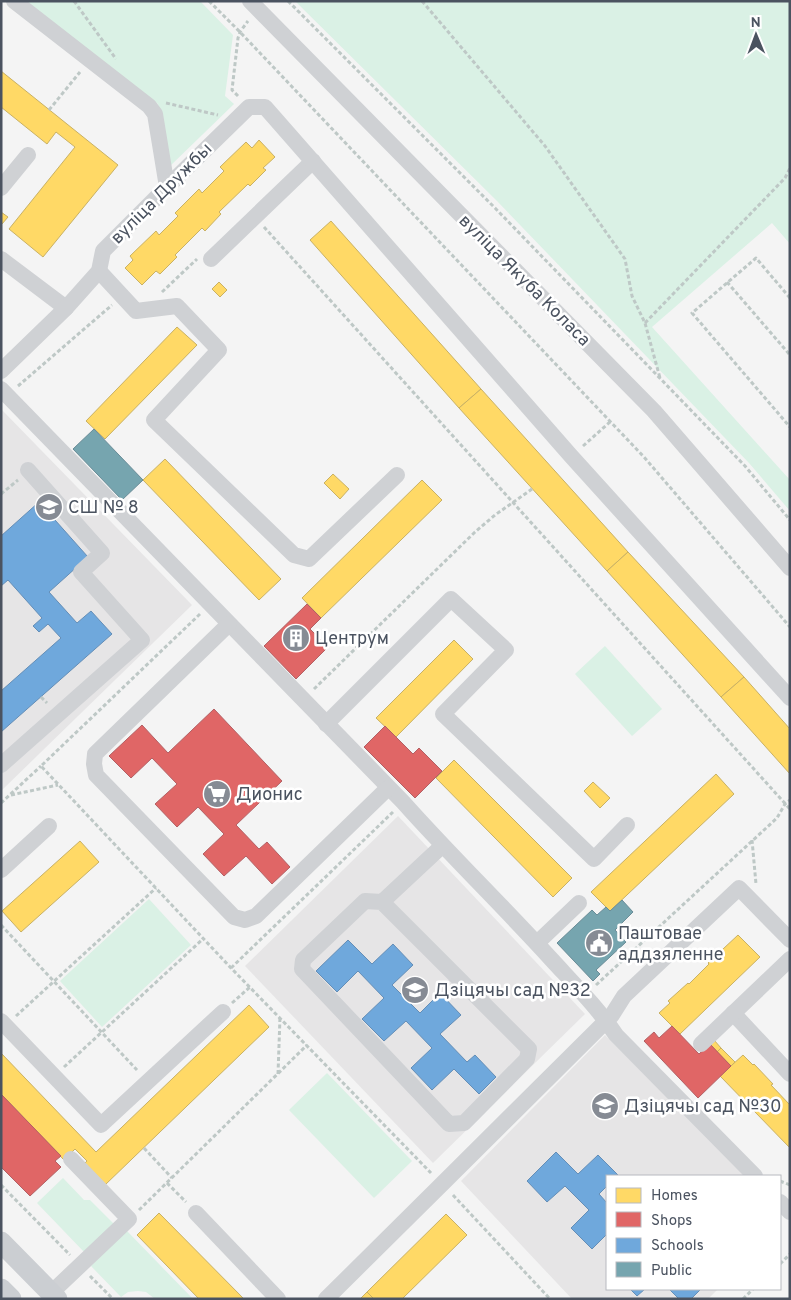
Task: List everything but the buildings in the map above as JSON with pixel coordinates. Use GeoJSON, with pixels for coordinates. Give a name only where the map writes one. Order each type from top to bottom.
{"type":"FeatureCollection","features":[{"type":"Feature","properties":{"kind":"main road"},"geometry":{"type":"LineString","coordinates":[[1,1242],[54,1296]]}},
{"type":"Feature","properties":{"kind":"main road"},"geometry":{"type":"LineString","coordinates":[[1,1289],[11,1299]]}},
{"type":"Feature","properties":{"kind":"street"},"geometry":{"type":"LineString","coordinates":[[14,1],[149,106],[155,114],[167,187]]}},
{"type":"Feature","properties":{"kind":"street","name":"вуліца Якуба Коласа"},"geometry":{"type":"LineString","coordinates":[[250,1],[654,411],[790,568]]}},
{"type":"Feature","properties":{"kind":"street","name":"вуліца Дружбы"},"geometry":{"type":"LineString","coordinates":[[1,371],[66,308],[99,271],[102,252],[249,107],[265,107],[313,161]]}},
{"type":"Feature","properties":{"kind":"street"},"geometry":{"type":"LineString","coordinates":[[1,188],[28,155]]}},
{"type":"Feature","properties":{"kind":"street"},"geometry":{"type":"LineString","coordinates":[[206,257],[254,217],[313,161],[578,463],[790,698]]}},
{"type":"Feature","properties":{"kind":"street"},"geometry":{"type":"LineString","coordinates":[[1,259],[66,308]]}},
{"type":"Feature","properties":{"kind":"street"},"geometry":{"type":"LineString","coordinates":[[99,271],[136,311],[177,306],[219,350],[154,420],[294,556],[309,560],[397,476]]}},
{"type":"Feature","properties":{"kind":"street"},"geometry":{"type":"LineString","coordinates":[[5,392],[403,802],[442,846],[537,943],[606,1020],[616,1035],[754,1175]]}},
{"type":"Feature","properties":{"kind":"street"},"geometry":{"type":"LineString","coordinates":[[1,765],[142,640],[81,572],[102,553],[28,470]]}},
{"type":"Feature","properties":{"kind":"street"},"geometry":{"type":"LineString","coordinates":[[326,724],[450,599],[506,650],[443,714],[594,859],[627,825]]}},
{"type":"Feature","properties":{"kind":"street"},"geometry":{"type":"LineString","coordinates":[[229,624],[95,754],[96,775],[234,917],[245,920],[256,916],[388,788]]}},
{"type":"Feature","properties":{"kind":"street"},"geometry":{"type":"LineString","coordinates":[[1,870],[49,826]]}},
{"type":"Feature","properties":{"kind":"street"},"geometry":{"type":"LineString","coordinates":[[382,902],[529,1049],[527,1059],[464,1122],[449,1124],[302,969],[303,960],[365,901],[382,902],[442,846]]}},
{"type":"Feature","properties":{"kind":"street"},"geometry":{"type":"LineString","coordinates":[[326,1299],[612,1015],[624,996],[739,888],[790,940]]}},
{"type":"Feature","properties":{"kind":"street"},"geometry":{"type":"LineString","coordinates":[[537,943],[578,903]]}},
{"type":"Feature","properties":{"kind":"street"},"geometry":{"type":"LineString","coordinates":[[701,1044],[790,959]]}},
{"type":"Feature","properties":{"kind":"street"},"geometry":{"type":"LineString","coordinates":[[3,1024],[101,1125],[223,1012]]}},
{"type":"Feature","properties":{"kind":"street"},"geometry":{"type":"LineString","coordinates":[[733,1013],[790,1074]]}},
{"type":"Feature","properties":{"kind":"street"},"geometry":{"type":"LineString","coordinates":[[54,1296],[81,1266],[130,1219],[71,1160]]}},
{"type":"Feature","properties":{"kind":"street"},"geometry":{"type":"LineString","coordinates":[[781,1203],[790,1212]]}},
{"type":"Feature","properties":{"kind":"street"},"geometry":{"type":"LineString","coordinates":[[196,1213],[278,1299]]}},
{"type":"Feature","properties":{"kind":"path"},"geometry":{"type":"LineString","coordinates":[[74,1],[116,59]]}},
{"type":"Feature","properties":{"kind":"path"},"geometry":{"type":"LineString","coordinates":[[208,1],[240,32],[611,421],[790,627]]}},
{"type":"Feature","properties":{"kind":"path"},"geometry":{"type":"LineString","coordinates":[[288,1],[495,208],[660,378],[745,466],[790,520]]}},
{"type":"Feature","properties":{"kind":"path"},"geometry":{"type":"LineString","coordinates":[[422,1],[545,146],[626,259],[632,296],[645,323],[660,378]]}},
{"type":"Feature","properties":{"kind":"path"},"geometry":{"type":"LineString","coordinates":[[232,90],[238,38]]}},
{"type":"Feature","properties":{"kind":"path"},"geometry":{"type":"LineString","coordinates":[[49,110],[90,60]]}},
{"type":"Feature","properties":{"kind":"path"},"geometry":{"type":"LineString","coordinates":[[161,102],[236,120]]}},
{"type":"Feature","properties":{"kind":"path"},"geometry":{"type":"LineString","coordinates":[[645,323],[785,178],[790,168]]}},
{"type":"Feature","properties":{"kind":"path"},"geometry":{"type":"LineString","coordinates":[[254,217],[790,809]]}},
{"type":"Feature","properties":{"kind":"path"},"geometry":{"type":"LineString","coordinates":[[160,294],[206,257]]}},
{"type":"Feature","properties":{"kind":"path"},"geometry":{"type":"LineString","coordinates":[[790,298],[756,258],[692,313],[790,427]]}},
{"type":"Feature","properties":{"kind":"path"},"geometry":{"type":"LineString","coordinates":[[727,282],[790,355]]}},
{"type":"Feature","properties":{"kind":"path"},"geometry":{"type":"LineString","coordinates":[[5,392],[122,296]]}},
{"type":"Feature","properties":{"kind":"path"},"geometry":{"type":"LineString","coordinates":[[578,450],[611,421]]}},
{"type":"Feature","properties":{"kind":"path"},"geometry":{"type":"LineString","coordinates":[[1,494],[28,470]]}},
{"type":"Feature","properties":{"kind":"path"},"geometry":{"type":"LineString","coordinates":[[303,700],[475,532],[495,515],[532,489]]}},
{"type":"Feature","properties":{"kind":"path"},"geometry":{"type":"LineString","coordinates":[[1,803],[210,605]]}},
{"type":"Feature","properties":{"kind":"path"},"geometry":{"type":"LineString","coordinates":[[41,766],[550,1299]]}},
{"type":"Feature","properties":{"kind":"path"},"geometry":{"type":"LineString","coordinates":[[10,795],[59,785]]}},
{"type":"Feature","properties":{"kind":"path"},"geometry":{"type":"LineString","coordinates":[[584,996],[777,818],[785,804],[790,800]]}},
{"type":"Feature","properties":{"kind":"path"},"geometry":{"type":"LineString","coordinates":[[232,968],[403,802]]}},
{"type":"Feature","properties":{"kind":"path"},"geometry":{"type":"LineString","coordinates":[[752,840],[758,907]]}},
{"type":"Feature","properties":{"kind":"path"},"geometry":{"type":"LineString","coordinates":[[3,1024],[54,981],[156,888]]}},
{"type":"Feature","properties":{"kind":"path"},"geometry":{"type":"LineString","coordinates":[[1,925],[148,1081]]}},
{"type":"Feature","properties":{"kind":"path"},"geometry":{"type":"LineString","coordinates":[[54,1075],[204,938]]}},
{"type":"Feature","properties":{"kind":"path"},"geometry":{"type":"LineString","coordinates":[[223,1012],[250,987]]}},
{"type":"Feature","properties":{"kind":"path"},"geometry":{"type":"LineString","coordinates":[[278,1074],[280,1018]]}},
{"type":"Feature","properties":{"kind":"path"},"geometry":{"type":"LineString","coordinates":[[130,1219],[307,1046]]}},
{"type":"Feature","properties":{"kind":"path"},"geometry":{"type":"LineString","coordinates":[[144,1148],[172,1178]]}},
{"type":"Feature","properties":{"kind":"path"},"geometry":{"type":"LineString","coordinates":[[167,1183],[196,1213]]}},
{"type":"Feature","properties":{"kind":"path"},"geometry":{"type":"LineString","coordinates":[[1,1185],[113,1299]]}},
{"type":"Feature","properties":{"kind":"path"},"geometry":{"type":"LineString","coordinates":[[781,1263],[790,1254]]}},
{"type":"Feature","properties":{"kind":"path"},"geometry":{"type":"LineString","coordinates":[[743,1299],[752,1290]]}},
{"type":"Feature","properties":{"kind":"shaded area","name":"СШ № 8"},"geometry":{"type":"Polygon","coordinates":[[[1,409],[192,605],[1,791],[1,409]]]}},
{"type":"Feature","properties":{"kind":"shaded area","name":"Дзіцячы сад №32"},"geometry":{"type":"Polygon","coordinates":[[[398,816],[585,1014],[433,1163],[245,966],[398,816]]]}},
{"type":"Feature","properties":{"kind":"shaded area","name":"Дзіцячы сад №30"},"geometry":{"type":"Polygon","coordinates":[[[605,1035],[745,1175],[606,1175],[606,1290],[717,1290],[708,1299],[572,1299],[461,1181],[605,1035]]]}},
{"type":"Feature","properties":{"kind":"green space"},"geometry":{"type":"Polygon","coordinates":[[[26,1],[200,1],[233,35],[225,96],[234,104],[169,167],[158,104],[26,1]]]}},
{"type":"Feature","properties":{"kind":"green space"},"geometry":{"type":"Polygon","coordinates":[[[295,1],[790,1],[790,244],[772,223],[652,327],[790,480],[790,511],[749,463],[497,201],[295,1]]]}},
{"type":"Feature","properties":{"kind":"green space"},"geometry":{"type":"Polygon","coordinates":[[[605,646],[662,709],[632,736],[575,674],[605,646]]]}},
{"type":"Feature","properties":{"kind":"green space"},"geometry":{"type":"Polygon","coordinates":[[[149,899],[191,945],[102,1027],[60,981],[149,899]]]}},
{"type":"Feature","properties":{"kind":"green space"},"geometry":{"type":"Polygon","coordinates":[[[327,1073],[412,1161],[374,1198],[289,1110],[327,1073]]]}},
{"type":"Feature","properties":{"kind":"green space"},"geometry":{"type":"Polygon","coordinates":[[[63,1178],[84,1200],[90,1200],[115,1225],[86,1254],[37,1203],[63,1178]]]}},
{"type":"Feature","properties":{"kind":"green space"},"geometry":{"type":"Polygon","coordinates":[[[126,1230],[193,1299],[155,1299],[146,1292],[138,1291],[128,1292],[121,1297],[91,1266],[126,1230]]]}},
{"type":"Feature","properties":{"kind":"place","name":"СШ № 8"},"geometry":{"type":"Point","coordinates":[49,507]}},
{"type":"Feature","properties":{"kind":"place","name":"Центрум"},"geometry":{"type":"Point","coordinates":[296,638]}},
{"type":"Feature","properties":{"kind":"place","name":"Дионис"},"geometry":{"type":"Point","coordinates":[217,794]}},
{"type":"Feature","properties":{"kind":"place","name":"Паштовае аддзяленне"},"geometry":{"type":"Point","coordinates":[599,943]}},
{"type":"Feature","properties":{"kind":"place","name":"Дзіцячы сад №32"},"geometry":{"type":"Point","coordinates":[415,990]}},
{"type":"Feature","properties":{"kind":"place","name":"Дзіцячы сад №30"},"geometry":{"type":"Point","coordinates":[605,1106]}}]}
